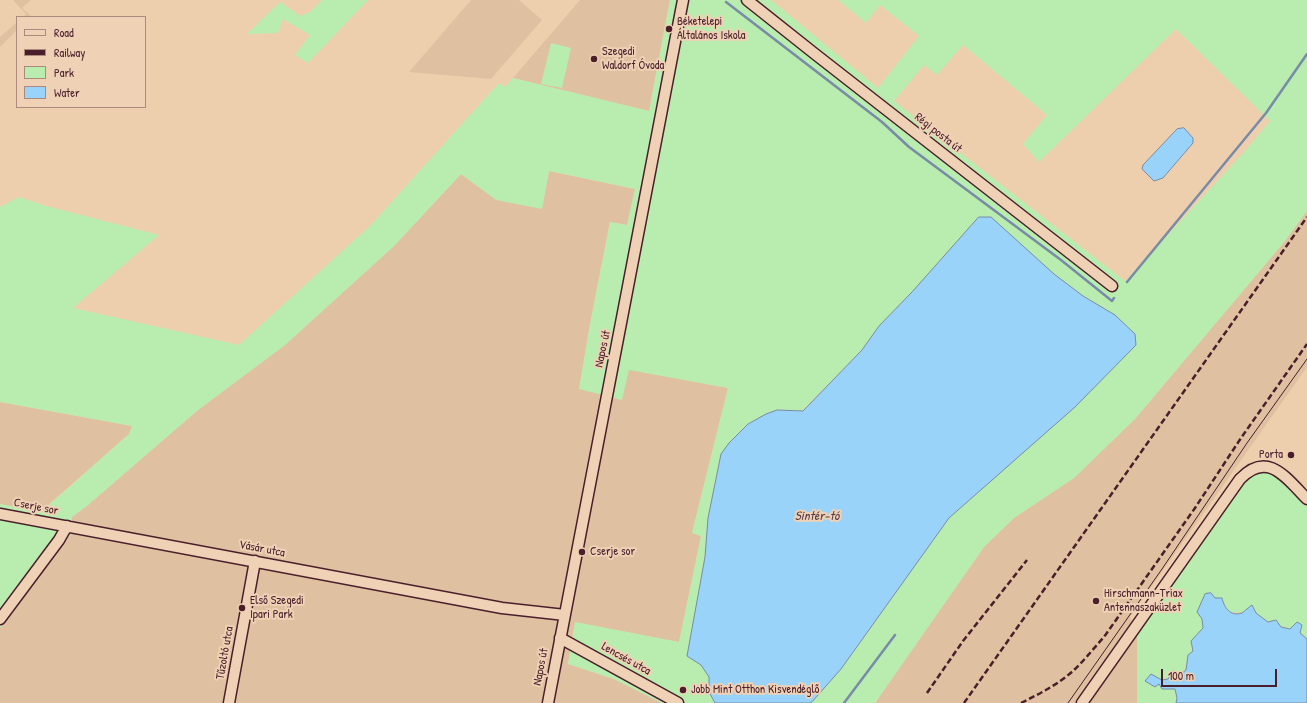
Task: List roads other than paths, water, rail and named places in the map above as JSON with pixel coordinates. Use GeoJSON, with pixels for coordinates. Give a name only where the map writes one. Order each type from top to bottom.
{"type":"FeatureCollection","features":[{"type":"Feature","properties":{"kind":"street","name":"Napos út"},"geometry":{"type":"LineString","coordinates":[[548,703],[683,0]]}},
{"type":"Feature","properties":{"kind":"street","name":"Régi posta út"},"geometry":{"type":"LineString","coordinates":[[748,0],[1112,286]]}},
{"type":"Feature","properties":{"kind":"street"},"geometry":{"type":"LineString","coordinates":[[1082,703],[1245,474],[1257,468],[1269,467],[1275,469],[1307,499]]}},
{"type":"Feature","properties":{"kind":"street","name":"Cserje sor"},"geometry":{"type":"LineString","coordinates":[[0,514],[67,526]]}},
{"type":"Feature","properties":{"kind":"street","name":"Vásár utca"},"geometry":{"type":"LineString","coordinates":[[67,526],[502,608],[565,615]]}},
{"type":"Feature","properties":{"kind":"street"},"geometry":{"type":"LineString","coordinates":[[0,619],[59,540],[67,526]]}},
{"type":"Feature","properties":{"kind":"street","name":"Tűzoltó utca"},"geometry":{"type":"LineString","coordinates":[[229,703],[255,561]]}},
{"type":"Feature","properties":{"kind":"street","name":"Lencsés utca"},"geometry":{"type":"LineString","coordinates":[[560,638],[678,703]]}},
{"type":"Feature","properties":{"kind":"water"},"geometry":{"type":"Polygon","coordinates":[[[1184,128],[1193,138],[1193,143],[1163,178],[1154,181],[1142,169],[1143,165],[1177,129],[1184,128]]]}},
{"type":"Feature","properties":{"kind":"water","name":"Sintér-tó"},"geometry":{"type":"Polygon","coordinates":[[[979,217],[991,217],[1054,274],[1083,296],[1115,315],[1135,334],[1136,345],[1075,407],[949,518],[841,669],[811,703],[715,703],[709,692],[709,677],[701,665],[687,656],[705,557],[708,518],[721,454],[729,443],[748,424],[766,414],[777,410],[803,411],[862,350],[879,326],[912,292],[979,217]]]}},
{"type":"Feature","properties":{"kind":"water"},"geometry":{"type":"Polygon","coordinates":[[[1211,593],[1215,598],[1222,598],[1226,608],[1234,614],[1242,613],[1252,605],[1256,613],[1268,622],[1276,620],[1281,627],[1290,629],[1297,622],[1302,625],[1300,633],[1307,639],[1307,703],[1176,703],[1177,698],[1175,689],[1162,689],[1159,684],[1155,687],[1145,681],[1151,674],[1162,680],[1168,679],[1173,671],[1181,674],[1186,670],[1188,655],[1193,651],[1191,641],[1203,628],[1202,619],[1197,612],[1205,594],[1211,593]]]}},
{"type":"Feature","properties":{"kind":"waterway"},"geometry":{"type":"LineString","coordinates":[[726,2],[882,122],[909,147],[1061,260],[1112,301],[1114,298]]}},
{"type":"Feature","properties":{"kind":"waterway"},"geometry":{"type":"LineString","coordinates":[[1127,282],[1266,113],[1307,54]]}},
{"type":"Feature","properties":{"kind":"waterway"},"geometry":{"type":"LineString","coordinates":[[844,703],[895,635]]}},
{"type":"Feature","properties":{"kind":"tram line"},"geometry":{"type":"LineString","coordinates":[[1068,703],[1162,569],[1247,443],[1307,359]]}},
{"type":"Feature","properties":{"kind":"railway"},"geometry":{"type":"LineString","coordinates":[[964,703],[1307,217]]}},
{"type":"Feature","properties":{"kind":"railway"},"geometry":{"type":"LineString","coordinates":[[1021,703],[1051,687],[1067,676],[1082,662],[1104,637],[1195,508],[1241,438],[1307,344]]}},
{"type":"Feature","properties":{"kind":"railway"},"geometry":{"type":"LineString","coordinates":[[927,693],[963,641],[1027,560]]}},
{"type":"Feature","properties":{"kind":"place","name":"Béketelepi Általános Iskola"},"geometry":{"type":"Point","coordinates":[669,29]}},
{"type":"Feature","properties":{"kind":"place","name":"Szegedi Waldorf Óvoda"},"geometry":{"type":"Point","coordinates":[594,59]}},
{"type":"Feature","properties":{"kind":"place","name":"Porta"},"geometry":{"type":"Point","coordinates":[1291,455]}},
{"type":"Feature","properties":{"kind":"place","name":"Cserje sor"},"geometry":{"type":"Point","coordinates":[582,552]}},
{"type":"Feature","properties":{"kind":"place","name":"Hirschmann-Triax Antennaszaküzlet"},"geometry":{"type":"Point","coordinates":[1096,601]}},
{"type":"Feature","properties":{"kind":"place","name":"Első Szegedi Ipari Park"},"geometry":{"type":"Point","coordinates":[242,608]}},
{"type":"Feature","properties":{"kind":"place","name":"Jobb Mint Otthon Kisvendéglő"},"geometry":{"type":"Point","coordinates":[683,690]}}]}
